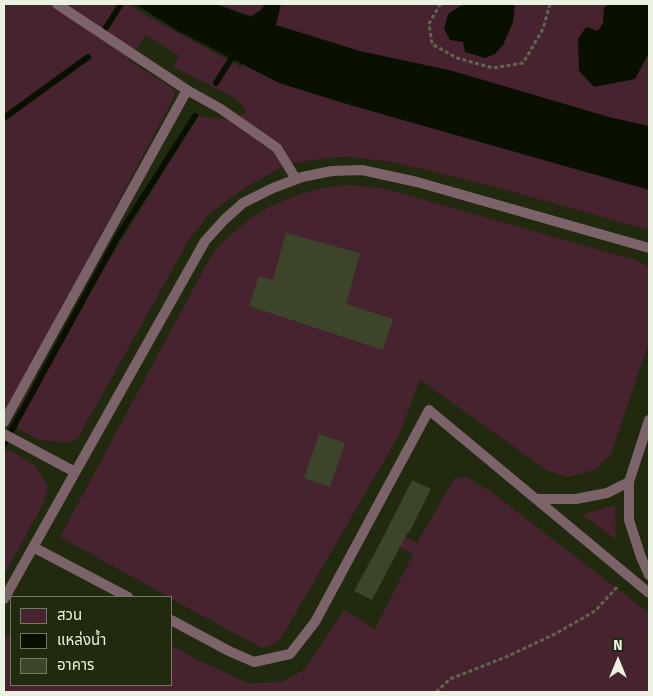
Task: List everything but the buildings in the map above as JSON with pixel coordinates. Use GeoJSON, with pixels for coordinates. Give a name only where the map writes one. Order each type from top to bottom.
{"type":"FeatureCollection","features":[{"type":"Feature","properties":{"kind":"lane"},"geometry":{"type":"LineString","coordinates":[[57,4],[187,90],[221,108],[277,148],[296,179]]}},
{"type":"Feature","properties":{"kind":"lane"},"geometry":{"type":"LineString","coordinates":[[4,422],[187,90]]}},
{"type":"Feature","properties":{"kind":"lane"},"geometry":{"type":"LineString","coordinates":[[4,600],[205,241],[243,203],[296,179],[332,171],[362,170],[417,182],[649,248]]}},
{"type":"Feature","properties":{"kind":"lane"},"geometry":{"type":"LineString","coordinates":[[172,621],[254,662],[290,654],[315,622],[429,410],[649,593]]}},
{"type":"Feature","properties":{"kind":"lane"},"geometry":{"type":"LineString","coordinates":[[649,420],[629,482],[629,520],[649,575]]}},
{"type":"Feature","properties":{"kind":"lane"},"geometry":{"type":"LineString","coordinates":[[5,434],[75,472]]}},
{"type":"Feature","properties":{"kind":"lane"},"geometry":{"type":"LineString","coordinates":[[536,499],[576,499],[607,493],[629,482]]}},
{"type":"Feature","properties":{"kind":"lane"},"geometry":{"type":"LineString","coordinates":[[33,547],[126,596]]}},
{"type":"Feature","properties":{"kind":"path"},"geometry":{"type":"LineString","coordinates":[[442,4],[429,24],[432,44],[457,58],[493,68],[523,64],[543,29],[550,4]]}},
{"type":"Feature","properties":{"kind":"path"},"geometry":{"type":"LineString","coordinates":[[436,692],[450,678],[530,646],[595,611],[628,576]]}},
{"type":"Feature","properties":{"kind":"green space"},"geometry":{"type":"Polygon","coordinates":[[[4,4],[128,4],[241,67],[276,4],[649,4],[649,230],[507,190],[393,162],[350,157],[326,158],[288,164],[249,185],[210,213],[190,238],[78,438],[69,443],[41,440],[18,429],[17,418],[20,405],[198,116],[232,120],[247,112],[237,99],[173,67],[179,56],[146,35],[128,60],[172,88],[175,93],[173,99],[76,282],[4,412],[4,4]]]}},
{"type":"Feature","properties":{"kind":"green space"},"geometry":{"type":"Polygon","coordinates":[[[219,4],[264,4],[261,9],[251,16],[219,4]]]}},
{"type":"Feature","properties":{"kind":"green space"},"geometry":{"type":"Polygon","coordinates":[[[351,185],[386,189],[635,260],[649,267],[649,342],[611,454],[596,469],[568,477],[548,471],[420,380],[399,435],[283,635],[276,643],[262,648],[172,600],[172,596],[167,596],[60,537],[212,254],[248,220],[271,206],[322,188],[351,185]]]}},
{"type":"Feature","properties":{"kind":"green space"},"geometry":{"type":"Polygon","coordinates":[[[8,450],[34,465],[47,485],[47,492],[43,504],[4,575],[4,452],[8,450]]]}},
{"type":"Feature","properties":{"kind":"green space"},"geometry":{"type":"Polygon","coordinates":[[[467,477],[490,491],[649,613],[649,692],[4,692],[4,639],[10,635],[10,686],[172,686],[172,646],[248,683],[282,682],[305,669],[344,610],[375,629],[413,554],[384,540],[390,530],[417,543],[454,479],[467,477]]]}},
{"type":"Feature","properties":{"kind":"green space"},"geometry":{"type":"Polygon","coordinates":[[[615,505],[616,539],[582,515],[615,505]]]}},
{"type":"Feature","properties":{"kind":"water"},"geometry":{"type":"Polygon","coordinates":[[[135,4],[215,4],[251,17],[261,10],[265,4],[281,4],[276,25],[360,51],[453,71],[609,117],[649,126],[649,190],[279,83],[178,31],[135,4]]]}},
{"type":"Feature","properties":{"kind":"water"},"geometry":{"type":"Polygon","coordinates":[[[468,4],[515,4],[513,22],[503,45],[495,54],[485,58],[465,52],[463,42],[450,40],[444,29],[448,14],[460,6],[468,4]]]}},
{"type":"Feature","properties":{"kind":"water"},"geometry":{"type":"Polygon","coordinates":[[[608,4],[649,4],[649,53],[635,79],[594,87],[579,71],[578,39],[586,27],[598,31],[603,23],[604,8],[608,4]]]}},
{"type":"Feature","properties":{"kind":"waterway"},"geometry":{"type":"LineString","coordinates":[[105,29],[121,4]]}},
{"type":"Feature","properties":{"kind":"waterway"},"geometry":{"type":"LineString","coordinates":[[4,118],[88,57]]}},
{"type":"Feature","properties":{"kind":"waterway"},"geometry":{"type":"LineString","coordinates":[[216,83],[231,59]]}},
{"type":"Feature","properties":{"kind":"waterway"},"geometry":{"type":"LineString","coordinates":[[4,444],[117,238],[195,116]]}}]}
